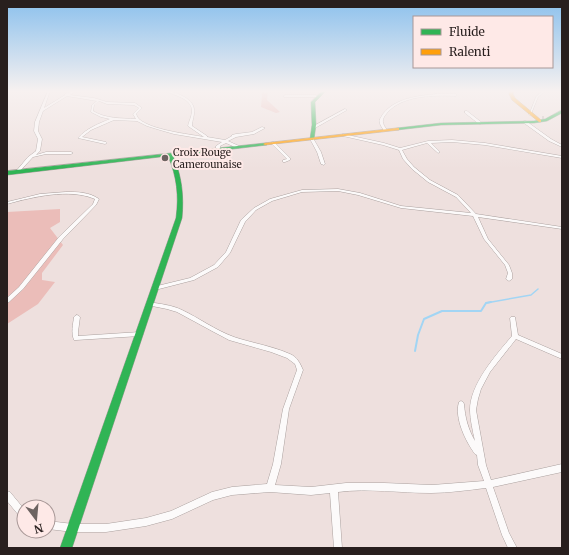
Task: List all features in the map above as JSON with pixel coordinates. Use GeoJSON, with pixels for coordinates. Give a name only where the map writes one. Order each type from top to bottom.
{"type":"FeatureCollection","features":[{"type":"Feature","properties":{"kind":"main road"},"geometry":{"type":"LineString","coordinates":[[312,139],[314,127],[313,117]]}},
{"type":"Feature","properties":{"kind":"main road"},"geometry":{"type":"LineString","coordinates":[[7,173],[442,124],[538,119],[544,117]]}},
{"type":"Feature","properties":{"kind":"main road"},"geometry":{"type":"LineString","coordinates":[[66,548],[140,334],[182,203],[180,180],[170,154]]}},
{"type":"Feature","properties":{"kind":"street"},"geometry":{"type":"LineString","coordinates":[[18,171],[38,151],[40,138],[36,131],[36,122],[38,117]]}},
{"type":"Feature","properties":{"kind":"street"},"geometry":{"type":"LineString","coordinates":[[104,117],[112,119],[137,120],[165,130],[224,141],[238,147]]}},
{"type":"Feature","properties":{"kind":"street"},"geometry":{"type":"LineString","coordinates":[[192,117],[190,126],[208,139]]}},
{"type":"Feature","properties":{"kind":"street"},"geometry":{"type":"LineString","coordinates":[[314,127],[333,117]]}},
{"type":"Feature","properties":{"kind":"street"},"geometry":{"type":"LineString","coordinates":[[383,117],[381,119],[381,124],[385,130]]}},
{"type":"Feature","properties":{"kind":"street"},"geometry":{"type":"LineString","coordinates":[[472,117],[480,123]]}},
{"type":"Feature","properties":{"kind":"street"},"geometry":{"type":"LineString","coordinates":[[105,143],[80,138],[83,133],[96,125],[112,119]]}},
{"type":"Feature","properties":{"kind":"street"},"geometry":{"type":"LineString","coordinates":[[538,119],[550,140],[562,146]]}},
{"type":"Feature","properties":{"kind":"street"},"geometry":{"type":"LineString","coordinates":[[233,136],[253,133],[263,128]]}},
{"type":"Feature","properties":{"kind":"street"},"geometry":{"type":"LineString","coordinates":[[218,149],[218,146],[224,141],[240,132]]}},
{"type":"Feature","properties":{"kind":"street"},"geometry":{"type":"LineString","coordinates":[[344,135],[400,149],[428,142],[452,141],[478,143],[562,157]]}},
{"type":"Feature","properties":{"kind":"street"},"geometry":{"type":"LineString","coordinates":[[312,139],[323,164]]}},
{"type":"Feature","properties":{"kind":"street"},"geometry":{"type":"LineString","coordinates":[[428,142],[438,152]]}},
{"type":"Feature","properties":{"kind":"street"},"geometry":{"type":"LineString","coordinates":[[273,143],[289,159],[284,161]]}},
{"type":"Feature","properties":{"kind":"street"},"geometry":{"type":"LineString","coordinates":[[400,149],[405,159],[413,168],[429,181],[457,196],[475,215],[486,239],[507,265],[510,272],[508,280]]}},
{"type":"Feature","properties":{"kind":"street"},"geometry":{"type":"LineString","coordinates":[[30,158],[46,152],[71,153]]}},
{"type":"Feature","properties":{"kind":"street"},"geometry":{"type":"LineString","coordinates":[[155,288],[192,279],[216,266],[228,253],[243,221],[255,209],[271,200],[287,194],[315,189],[338,190],[359,194],[401,207],[475,215],[562,228]]}},
{"type":"Feature","properties":{"kind":"street"},"geometry":{"type":"LineString","coordinates":[[7,203],[42,195],[67,193],[90,195],[97,199],[95,204],[61,238],[25,282],[7,301]]}},
{"type":"Feature","properties":{"kind":"street"},"geometry":{"type":"LineString","coordinates":[[149,304],[179,311],[231,338],[289,356],[297,363],[300,370],[286,409],[277,464],[270,488]]}},
{"type":"Feature","properties":{"kind":"street"},"geometry":{"type":"LineString","coordinates":[[77,318],[75,332],[76,338],[140,334]]}},
{"type":"Feature","properties":{"kind":"street"},"geometry":{"type":"LineString","coordinates":[[512,318],[515,336],[482,380],[474,402],[474,417],[479,454],[488,484],[513,548]]}},
{"type":"Feature","properties":{"kind":"street"},"geometry":{"type":"LineString","coordinates":[[515,336],[562,357]]}},
{"type":"Feature","properties":{"kind":"street"},"geometry":{"type":"LineString","coordinates":[[461,404],[461,414],[466,434],[479,454]]}},
{"type":"Feature","properties":{"kind":"street"},"geometry":{"type":"LineString","coordinates":[[56,526],[73,528],[106,528],[146,522],[172,515],[212,496],[232,491],[270,488],[311,491],[334,488],[384,487],[432,490],[488,484],[562,468]]}},
{"type":"Feature","properties":{"kind":"street"},"geometry":{"type":"LineString","coordinates":[[334,488],[338,548]]}},
{"type":"Feature","properties":{"kind":"street"},"geometry":{"type":"LineString","coordinates":[[7,495],[16,506]]}},
{"type":"Feature","properties":{"kind":"shaded area"},"geometry":{"type":"Polygon","coordinates":[[[60,209],[60,222],[50,228],[63,245],[42,273],[42,280],[55,282],[38,304],[7,324],[7,212],[60,209]]]}},
{"type":"Feature","properties":{"kind":"waterway"},"geometry":{"type":"LineString","coordinates":[[486,303],[531,295],[538,289]]}},
{"type":"Feature","properties":{"kind":"waterway"},"geometry":{"type":"LineString","coordinates":[[486,303],[491,302]]}},
{"type":"Feature","properties":{"kind":"waterway"},"geometry":{"type":"LineString","coordinates":[[415,351],[418,335],[424,319],[442,311],[481,311],[486,303]]}},
{"type":"Feature","properties":{"kind":"traffic: fast"},"geometry":{"type":"LineString","coordinates":[[312,139],[314,117]]}},
{"type":"Feature","properties":{"kind":"traffic: fast"},"geometry":{"type":"LineString","coordinates":[[547,119],[551,117]]}},
{"type":"Feature","properties":{"kind":"traffic: fast"},"geometry":{"type":"LineString","coordinates":[[397,129],[441,124],[534,122],[546,120]]}},
{"type":"Feature","properties":{"kind":"traffic: fast"},"geometry":{"type":"LineString","coordinates":[[7,173],[265,144]]}},
{"type":"Feature","properties":{"kind":"traffic: fast"},"geometry":{"type":"LineString","coordinates":[[66,548],[179,218],[180,201],[178,178],[170,155]]}},
{"type":"Feature","properties":{"kind":"traffic: slow"},"geometry":{"type":"LineString","coordinates":[[535,117],[540,121]]}},
{"type":"Feature","properties":{"kind":"traffic: slow"},"geometry":{"type":"LineString","coordinates":[[265,144],[397,129]]}},
{"type":"Feature","properties":{"kind":"place","name":"Croix Rouge Camerounaise"},"geometry":{"type":"Point","coordinates":[165,158]}}]}
